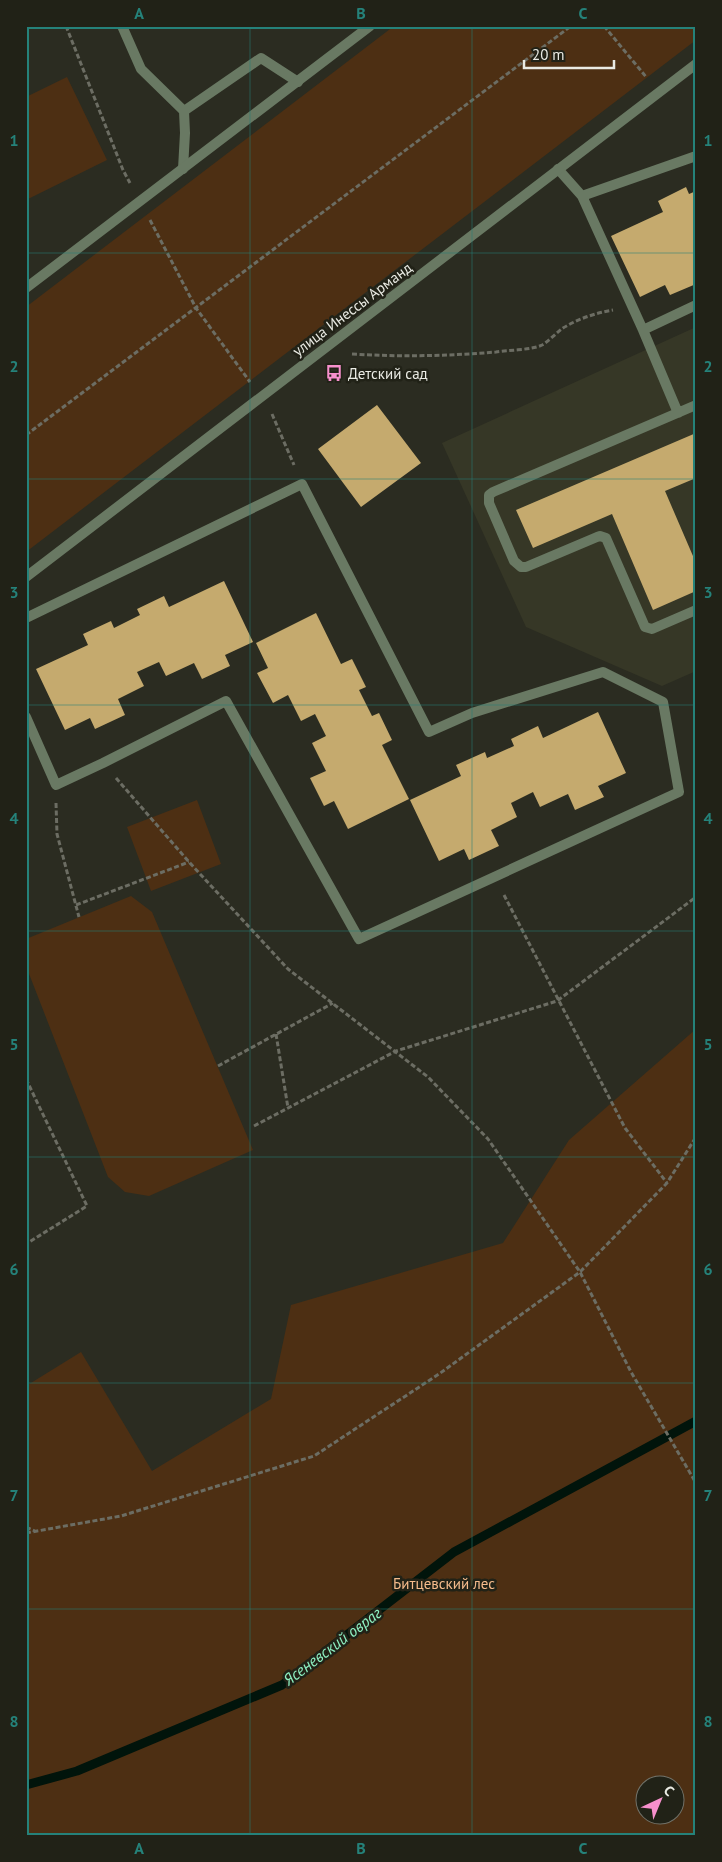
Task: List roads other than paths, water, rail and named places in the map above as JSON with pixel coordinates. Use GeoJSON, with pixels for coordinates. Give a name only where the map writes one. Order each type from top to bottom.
{"type":"FeatureCollection","features":[{"type":"Feature","properties":{"kind":"street"},"geometry":{"type":"LineString","coordinates":[[122,26],[141,69],[184,111],[183,169]]}},
{"type":"Feature","properties":{"kind":"street"},"geometry":{"type":"LineString","coordinates":[[26,288],[370,26]]}},
{"type":"Feature","properties":{"kind":"street"},"geometry":{"type":"LineString","coordinates":[[184,111],[261,58],[298,82]]}},
{"type":"Feature","properties":{"kind":"street","name":"улица Инессы Арманд"},"geometry":{"type":"LineString","coordinates":[[26,577],[696,64]]}},
{"type":"Feature","properties":{"kind":"street"},"geometry":{"type":"LineString","coordinates":[[582,196],[696,156]]}},
{"type":"Feature","properties":{"kind":"street"},"geometry":{"type":"LineString","coordinates":[[558,169],[582,196],[643,330],[678,413]]}},
{"type":"Feature","properties":{"kind":"street"},"geometry":{"type":"LineString","coordinates":[[643,330],[696,305]]}},
{"type":"Feature","properties":{"kind":"street"},"geometry":{"type":"LineString","coordinates":[[696,405],[493,492],[490,495],[489,503],[517,565],[526,567],[600,536],[606,538],[644,627],[652,629],[696,610]]}},
{"type":"Feature","properties":{"kind":"street"},"geometry":{"type":"LineString","coordinates":[[26,618],[302,484],[429,732],[472,713],[603,672],[663,702],[679,792],[359,939],[226,701],[56,785],[26,717]]}},
{"type":"Feature","properties":{"kind":"waterway","name":"Ясеневский овраг"},"geometry":{"type":"LineString","coordinates":[[26,1785],[77,1771],[282,1685],[454,1552],[696,1421]]}},
{"type":"Feature","properties":{"kind":"place","name":"Детский сад"},"geometry":{"type":"Point","coordinates":[334,373]}},
{"type":"Feature","properties":{"kind":"park label","name":"Битцевский лес"},"geometry":{"type":"Point","coordinates":[444,1583]}}]}
